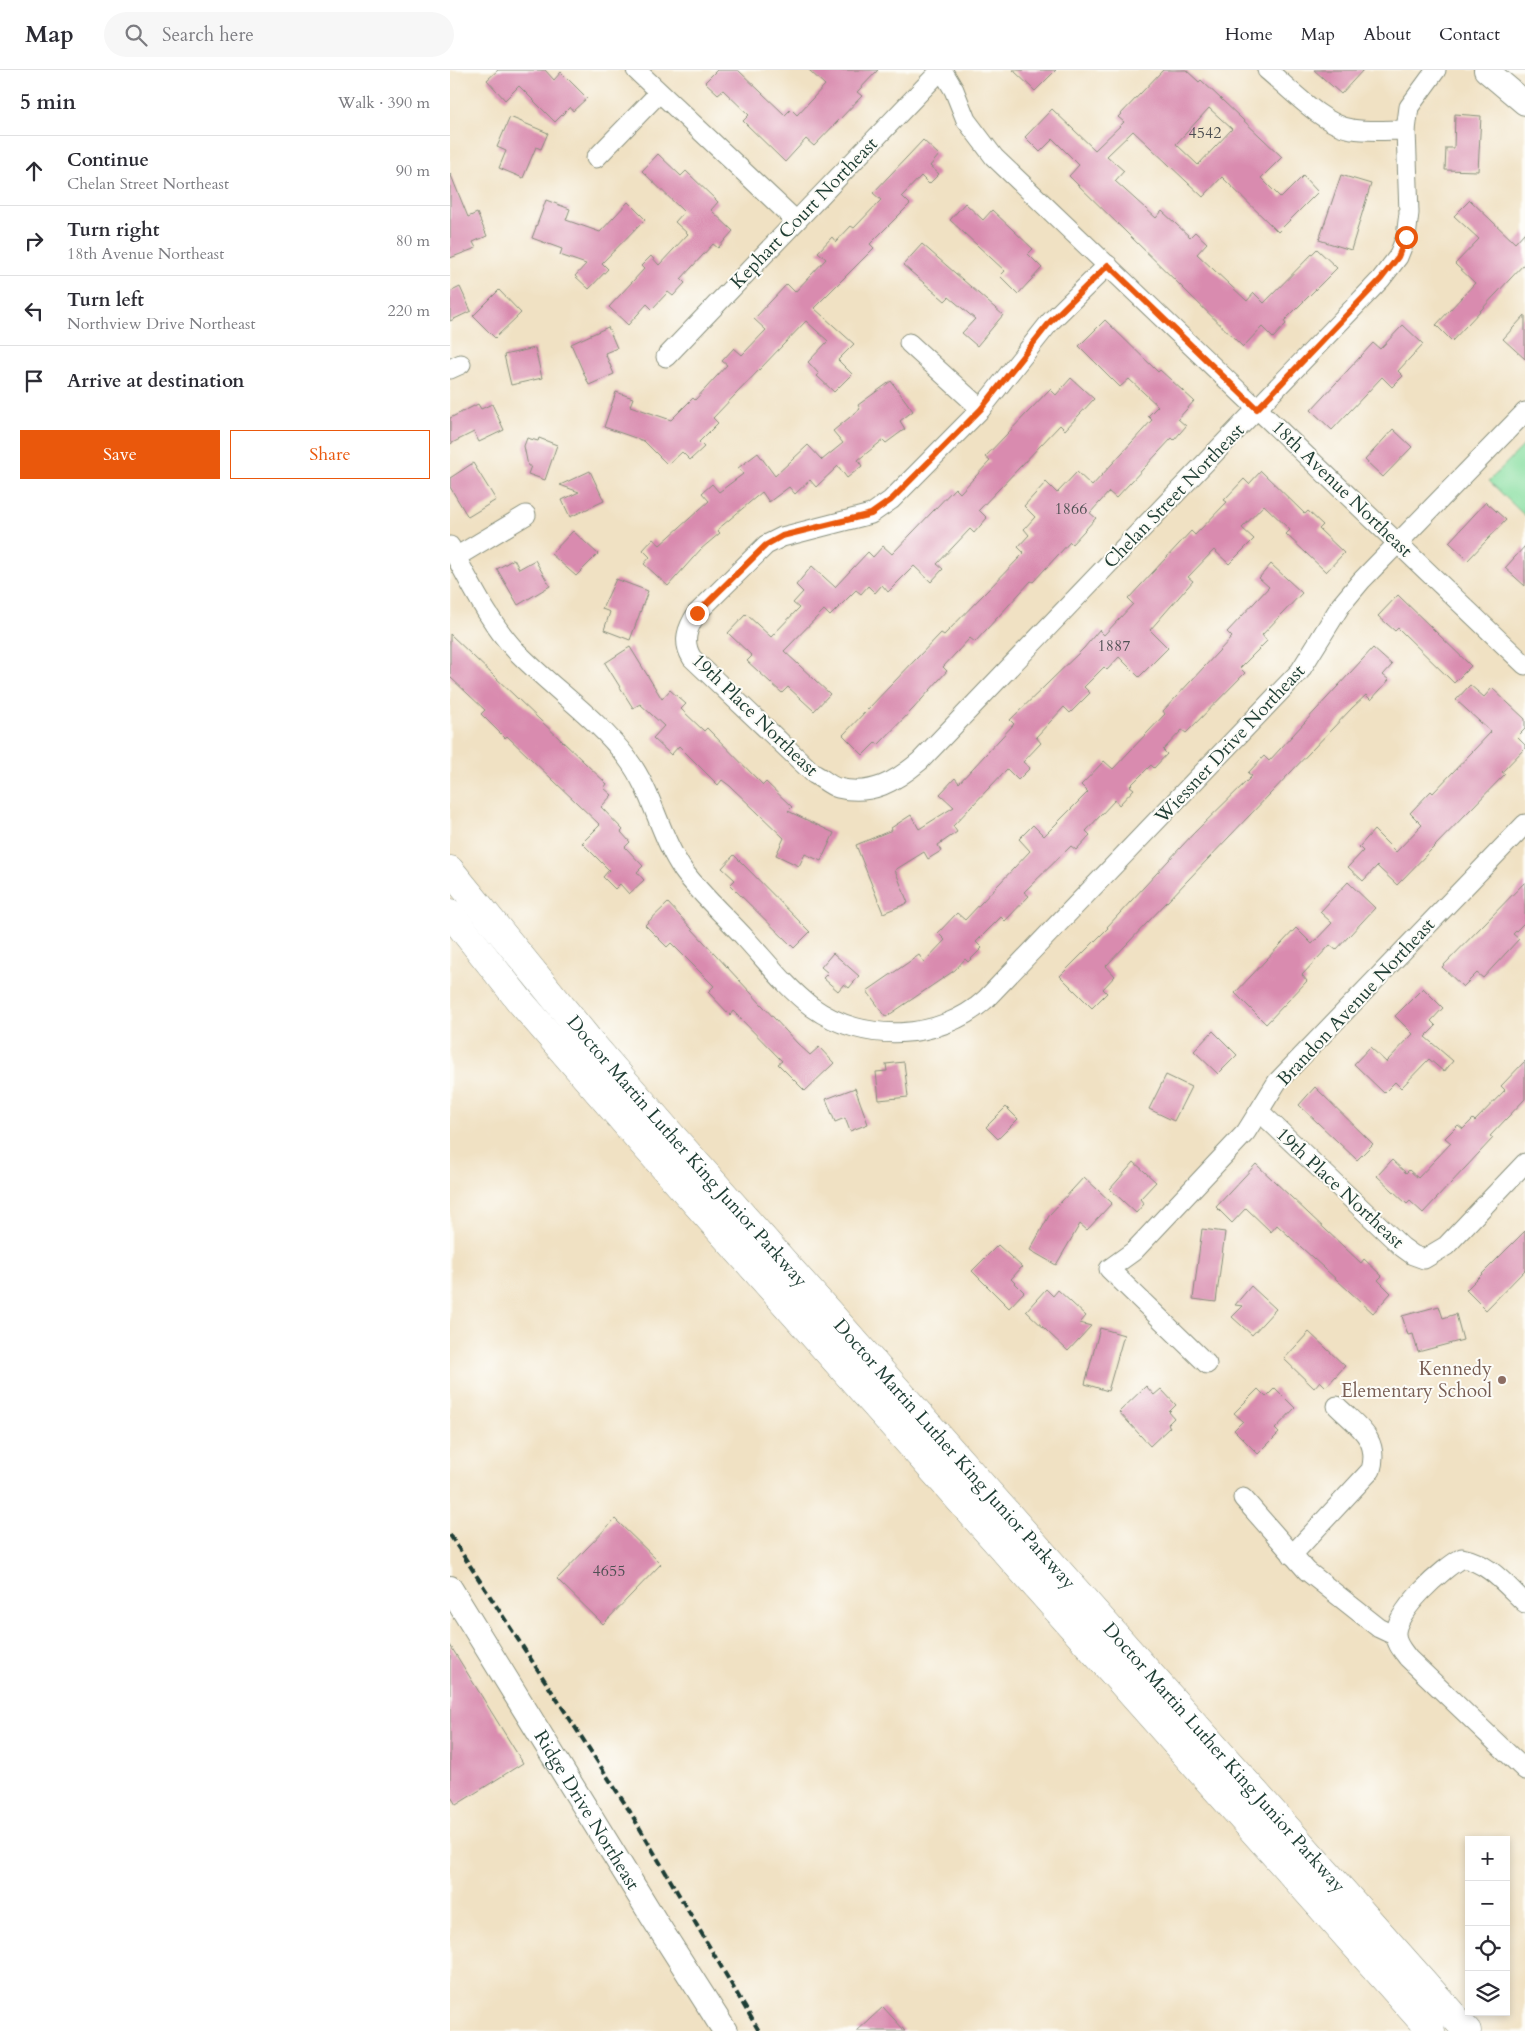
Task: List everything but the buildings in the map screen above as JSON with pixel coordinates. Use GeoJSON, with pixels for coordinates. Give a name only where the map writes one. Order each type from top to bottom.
{"type":"FeatureCollection","features":[{"type":"Feature","properties":{"kind":"highway","name":"Doctor Martin Luther King Junior Parkway"},"geometry":{"type":"LineString","coordinates":[[450,870],[616,1072],[1468,2031]]}},
{"type":"Feature","properties":{"kind":"highway","name":"Doctor Martin Luther King Junior Parkway"},"geometry":{"type":"LineString","coordinates":[[450,913],[519,1000],[645,1146],[1431,2031]]}},
{"type":"Feature","properties":{"kind":"street"},"geometry":{"type":"LineString","coordinates":[[636,70],[796,222]]}},
{"type":"Feature","properties":{"kind":"street","name":"Kephart Court Northeast"},"geometry":{"type":"LineString","coordinates":[[666,357],[941,70]]}},
{"type":"Feature","properties":{"kind":"street","name":"18th Avenue Northeast"},"geometry":{"type":"LineString","coordinates":[[941,70],[954,90],[966,120],[994,156],[1525,665]]}},
{"type":"Feature","properties":{"kind":"street"},"geometry":{"type":"LineString","coordinates":[[1267,70],[1320,114],[1335,123],[1350,129],[1406,130]]}},
{"type":"Feature","properties":{"kind":"street","name":"Chelan Street Northeast"},"geometry":{"type":"LineString","coordinates":[[860,790],[877,788],[898,779],[920,761],[1381,279],[1398,257],[1406,237],[1410,213],[1406,130],[1409,107],[1436,70]]}},
{"type":"Feature","properties":{"kind":"street"},"geometry":{"type":"LineString","coordinates":[[1486,70],[1525,103]]}},
{"type":"Feature","properties":{"kind":"street"},"geometry":{"type":"LineString","coordinates":[[596,158],[659,92]]}},
{"type":"Feature","properties":{"kind":"street"},"geometry":{"type":"LineString","coordinates":[[909,342],[981,409],[1050,322],[1108,265]]}},
{"type":"Feature","properties":{"kind":"street","name":"19th Place Northeast"},"geometry":{"type":"LineString","coordinates":[[860,790],[837,788],[814,774],[692,658],[687,650],[688,626],[697,613],[766,545],[782,536],[871,514],[891,500],[981,409]]}},
{"type":"Feature","properties":{"kind":"street","name":"Wiessner Drive Northeast"},"geometry":{"type":"LineString","coordinates":[[453,551],[501,634],[626,757],[646,787],[661,831],[683,870],[784,981],[813,1007],[833,1018],[853,1026],[902,1034],[952,1022],[973,1011],[986,999],[1300,671],[1341,605],[1398,542],[1525,412]]}},
{"type":"Feature","properties":{"kind":"street"},"geometry":{"type":"LineString","coordinates":[[453,551],[526,515]]}},
{"type":"Feature","properties":{"kind":"street","name":"Brandon Avenue Northeast"},"geometry":{"type":"LineString","coordinates":[[1207,1364],[1109,1269],[1140,1244],[1246,1132],[1278,1082],[1525,824]]}},
{"type":"Feature","properties":{"kind":"street","name":"19th Place Northeast"},"geometry":{"type":"LineString","coordinates":[[1260,1112],[1402,1247],[1413,1255],[1424,1259],[1446,1246],[1525,1163]]}},
{"type":"Feature","properties":{"kind":"street"},"geometry":{"type":"LineString","coordinates":[[1292,1555],[1371,1470],[1374,1459],[1373,1447],[1368,1436],[1337,1406]]}},
{"type":"Feature","properties":{"kind":"street"},"geometry":{"type":"LineString","coordinates":[[1242,1498],[1292,1555],[1314,1576],[1371,1623],[1396,1636],[1408,1658],[1525,1770]]}},
{"type":"Feature","properties":{"kind":"street"},"geometry":{"type":"LineString","coordinates":[[1396,1636],[1398,1622],[1404,1612],[1440,1574],[1462,1558],[1476,1560],[1485,1565],[1525,1603]]}},
{"type":"Feature","properties":{"kind":"street","name":"Ridge Drive Northeast"},"geometry":{"type":"LineString","coordinates":[[450,1588],[725,2031]]}},
{"type":"Feature","properties":{"kind":"green space"},"geometry":{"type":"Polygon","coordinates":[[[1525,444],[1525,516],[1489,481],[1525,444]]]}},
{"type":"Feature","properties":{"kind":"railway"},"geometry":{"type":"LineString","coordinates":[[450,1535],[629,1810],[759,2031]]}},
{"type":"Feature","properties":{"kind":"place","name":"Kennedy Elementary School"},"geometry":{"type":"Point","coordinates":[1502,1380]}},
{"type":"Feature","properties":{"kind":"route"},"geometry":{"type":"LineString","coordinates":[[697,613],[766,545],[782,536],[871,514],[891,500],[981,409],[1002,385],[1050,322],[1108,265],[1257,409],[1381,279],[1398,257],[1406,237]]}}]}
